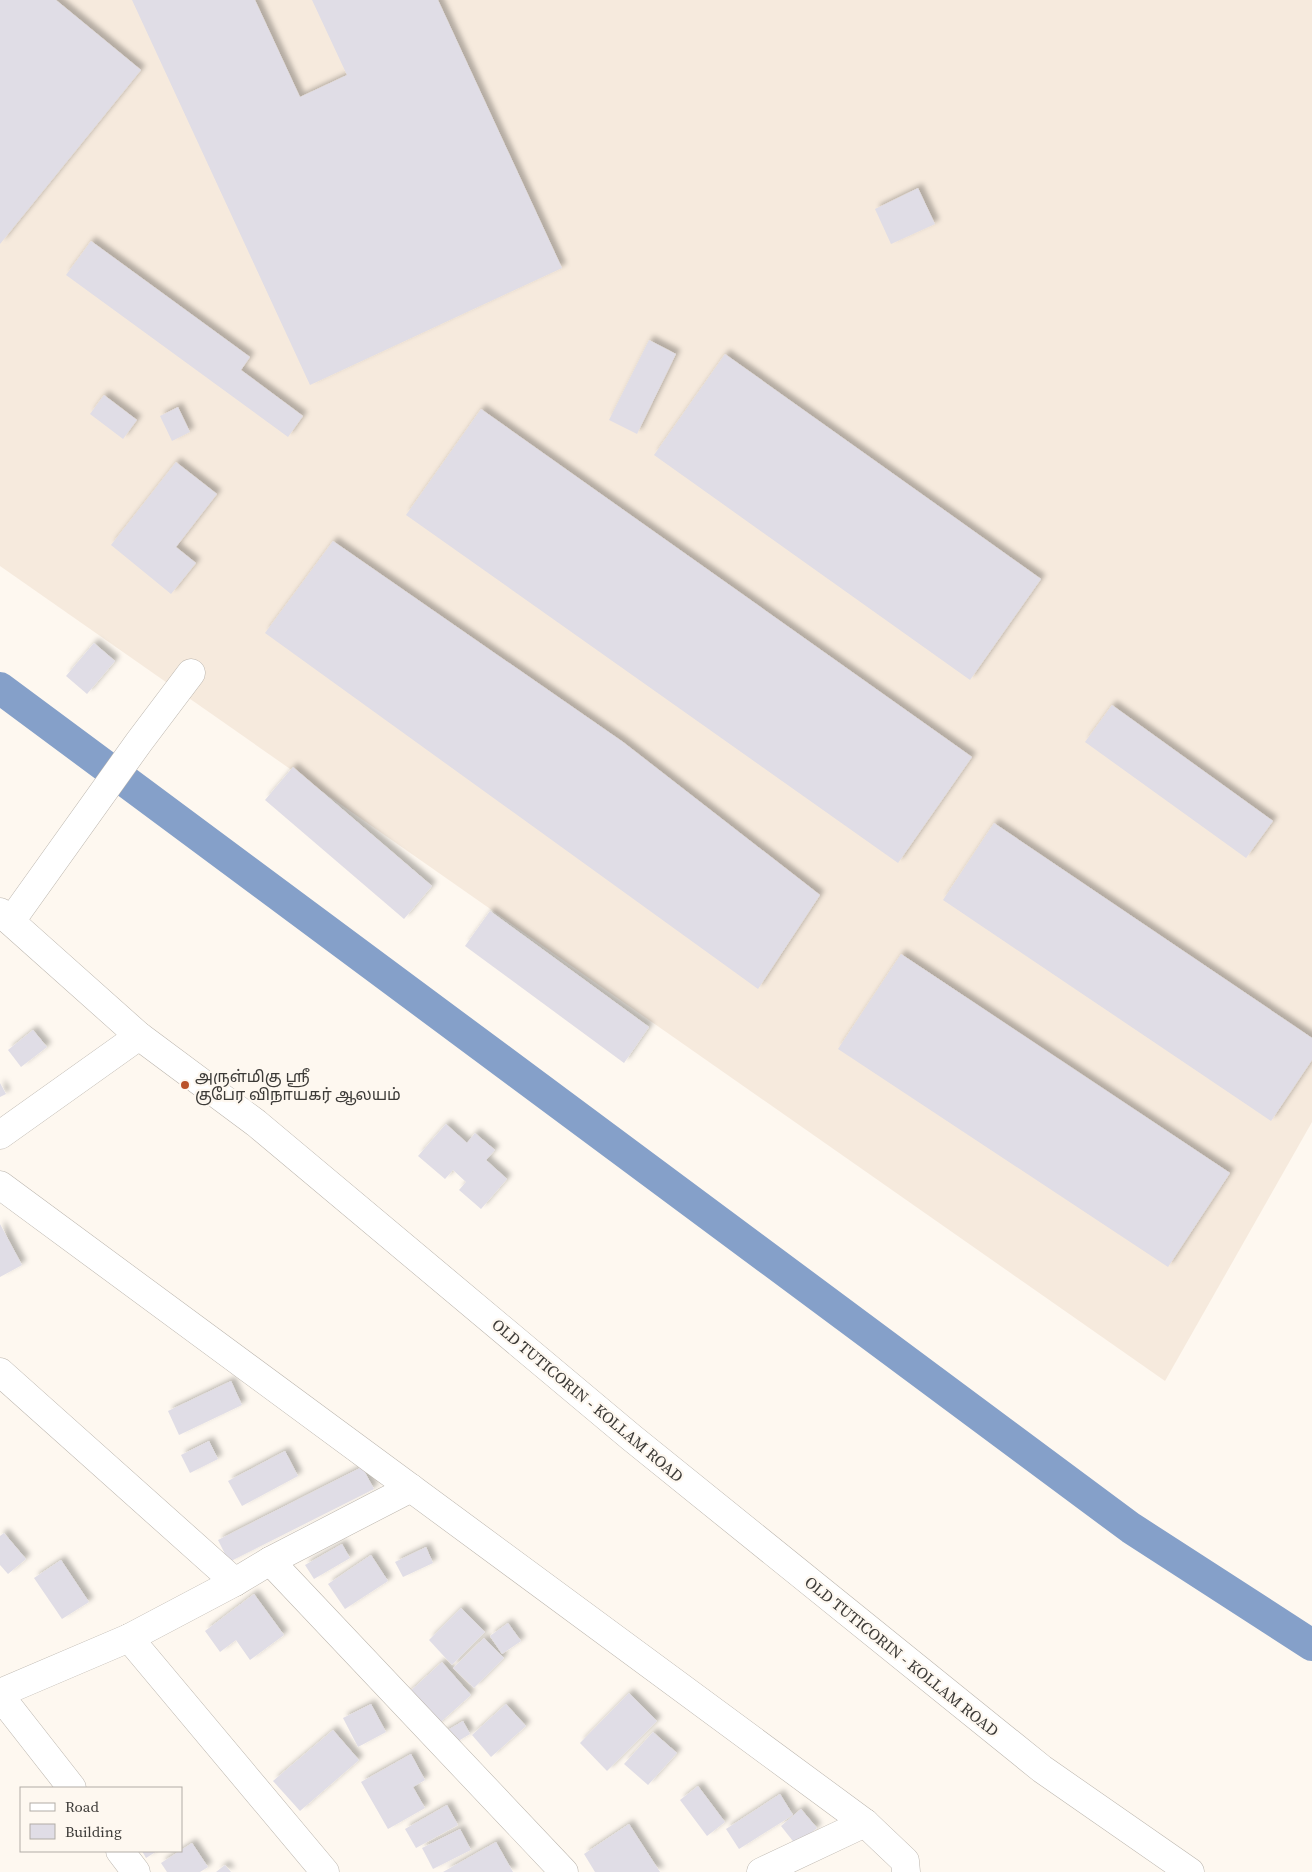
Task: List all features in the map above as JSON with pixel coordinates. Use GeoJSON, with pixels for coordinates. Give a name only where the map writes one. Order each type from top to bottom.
{"type":"FeatureCollection","features":[{"type":"Feature","properties":{"kind":"street"},"geometry":{"type":"LineString","coordinates":[[6,917],[69,840],[191,673]]}},
{"type":"Feature","properties":{"kind":"street","name":"OLD TUTICORIN - KOLLAM ROAD"},"geometry":{"type":"LineString","coordinates":[[6,917],[139,1036],[256,1123],[640,1444],[1042,1769],[1190,1872]]}},
{"type":"Feature","properties":{"kind":"street"},"geometry":{"type":"LineString","coordinates":[[0,1135],[139,1036]]}},
{"type":"Feature","properties":{"kind":"street"},"geometry":{"type":"LineString","coordinates":[[0,1184],[866,1823],[905,1860],[906,1872]]}},
{"type":"Feature","properties":{"kind":"street"},"geometry":{"type":"LineString","coordinates":[[0,1372],[235,1582]]}},
{"type":"Feature","properties":{"kind":"street"},"geometry":{"type":"LineString","coordinates":[[71,1787],[0,1694],[129,1638],[235,1582],[270,1561],[411,1488]]}},
{"type":"Feature","properties":{"kind":"street"},"geometry":{"type":"LineString","coordinates":[[270,1561],[564,1872]]}},
{"type":"Feature","properties":{"kind":"street"},"geometry":{"type":"LineString","coordinates":[[129,1638],[325,1872]]}},
{"type":"Feature","properties":{"kind":"street"},"geometry":{"type":"LineString","coordinates":[[761,1872],[866,1823]]}},
{"type":"Feature","properties":{"kind":"street"},"geometry":{"type":"LineString","coordinates":[[121,1852],[136,1872]]}},
{"type":"Feature","properties":{"kind":"shaded area"},"geometry":{"type":"Polygon","coordinates":[[[0,0],[1312,0],[1312,1122],[1165,1381],[0,566],[0,0]]]}},
{"type":"Feature","properties":{"kind":"building"},"geometry":{"type":"Polygon","coordinates":[[[0,0],[56,0],[141,70],[0,244],[0,0]]]}},
{"type":"Feature","properties":{"kind":"building"},"geometry":{"type":"Polygon","coordinates":[[[132,0],[255,0],[300,97],[347,75],[312,0],[438,0],[562,268],[310,385],[132,0]]]}},
{"type":"Feature","properties":{"kind":"building"},"geometry":{"type":"Polygon","coordinates":[[[918,188],[935,224],[891,244],[875,209],[918,188]]]}},
{"type":"Feature","properties":{"kind":"building"},"geometry":{"type":"Polygon","coordinates":[[[91,241],[250,357],[241,370],[303,416],[288,437],[66,275],[91,241]]]}},
{"type":"Feature","properties":{"kind":"building"},"geometry":{"type":"Polygon","coordinates":[[[649,340],[676,354],[637,434],[609,420],[649,340]]]}},
{"type":"Feature","properties":{"kind":"building"},"geometry":{"type":"Polygon","coordinates":[[[725,354],[1041,579],[970,680],[654,455],[725,354]]]}},
{"type":"Feature","properties":{"kind":"building"},"geometry":{"type":"Polygon","coordinates":[[[104,395],[137,420],[123,439],[90,414],[104,395]]]}},
{"type":"Feature","properties":{"kind":"building"},"geometry":{"type":"Polygon","coordinates":[[[178,407],[190,432],[172,441],[160,416],[178,407]]]}},
{"type":"Feature","properties":{"kind":"building"},"geometry":{"type":"Polygon","coordinates":[[[481,409],[972,757],[898,863],[406,515],[481,409]]]}},
{"type":"Feature","properties":{"kind":"building"},"geometry":{"type":"Polygon","coordinates":[[[176,462],[217,494],[176,547],[196,563],[171,594],[111,545],[176,462]]]}},
{"type":"Feature","properties":{"kind":"building"},"geometry":{"type":"Polygon","coordinates":[[[333,541],[623,742],[820,895],[758,989],[265,633],[333,541]]]}},
{"type":"Feature","properties":{"kind":"building"},"geometry":{"type":"Polygon","coordinates":[[[94,643],[115,661],[87,694],[66,676],[94,643]]]}},
{"type":"Feature","properties":{"kind":"building"},"geometry":{"type":"Polygon","coordinates":[[[1112,705],[1273,821],[1246,858],[1085,742],[1112,705]]]}},
{"type":"Feature","properties":{"kind":"building"},"geometry":{"type":"Polygon","coordinates":[[[293,767],[432,886],[404,919],[265,800],[293,767]]]}},
{"type":"Feature","properties":{"kind":"building"},"geometry":{"type":"Polygon","coordinates":[[[994,823],[1312,1038],[1312,1060],[1271,1121],[943,900],[994,823]]]}},
{"type":"Feature","properties":{"kind":"building"},"geometry":{"type":"Polygon","coordinates":[[[490,911],[649,1027],[624,1063],[465,946],[490,911]]]}},
{"type":"Feature","properties":{"kind":"building"},"geometry":{"type":"Polygon","coordinates":[[[901,954],[1230,1173],[1168,1267],[838,1049],[901,954]]]}},
{"type":"Feature","properties":{"kind":"building"},"geometry":{"type":"Polygon","coordinates":[[[33,1030],[47,1047],[21,1067],[8,1050],[33,1030]]]}},
{"type":"Feature","properties":{"kind":"building"},"geometry":{"type":"Polygon","coordinates":[[[0,1083],[6,1094],[0,1097],[0,1083]]]}},
{"type":"Feature","properties":{"kind":"building"},"geometry":{"type":"Polygon","coordinates":[[[446,1124],[467,1143],[475,1133],[495,1150],[486,1160],[507,1179],[481,1209],[459,1190],[466,1182],[453,1170],[445,1179],[418,1156],[446,1124]]]}},
{"type":"Feature","properties":{"kind":"building"},"geometry":{"type":"Polygon","coordinates":[[[0,1224],[22,1265],[0,1277],[0,1224]]]}},
{"type":"Feature","properties":{"kind":"building"},"geometry":{"type":"Polygon","coordinates":[[[231,1381],[242,1405],[179,1435],[168,1411],[231,1381]]]}},
{"type":"Feature","properties":{"kind":"building"},"geometry":{"type":"Polygon","coordinates":[[[209,1441],[218,1459],[190,1473],[181,1455],[209,1441]]]}},
{"type":"Feature","properties":{"kind":"building"},"geometry":{"type":"Polygon","coordinates":[[[285,1451],[298,1476],[242,1506],[228,1481],[285,1451]]]}},
{"type":"Feature","properties":{"kind":"building"},"geometry":{"type":"Polygon","coordinates":[[[362,1467],[374,1489],[229,1562],[218,1540],[362,1467]]]}},
{"type":"Feature","properties":{"kind":"building"},"geometry":{"type":"Polygon","coordinates":[[[4,1533],[26,1559],[8,1574],[0,1565],[0,1536],[4,1533]]]}},
{"type":"Feature","properties":{"kind":"building"},"geometry":{"type":"Polygon","coordinates":[[[342,1544],[350,1558],[314,1579],[305,1565],[342,1544]]]}},
{"type":"Feature","properties":{"kind":"building"},"geometry":{"type":"Polygon","coordinates":[[[426,1547],[433,1563],[403,1577],[395,1562],[426,1547]]]}},
{"type":"Feature","properties":{"kind":"building"},"geometry":{"type":"Polygon","coordinates":[[[371,1555],[388,1581],[345,1609],[328,1584],[371,1555]]]}},
{"type":"Feature","properties":{"kind":"building"},"geometry":{"type":"Polygon","coordinates":[[[61,1560],[89,1602],[62,1619],[34,1578],[61,1560]]]}},
{"type":"Feature","properties":{"kind":"building"},"geometry":{"type":"Polygon","coordinates":[[[254,1594],[284,1635],[250,1660],[236,1640],[220,1652],[205,1631],[254,1594]]]}},
{"type":"Feature","properties":{"kind":"building"},"geometry":{"type":"Polygon","coordinates":[[[461,1608],[485,1632],[452,1665],[429,1640],[461,1608]]]}},
{"type":"Feature","properties":{"kind":"building"},"geometry":{"type":"Polygon","coordinates":[[[508,1623],[521,1641],[502,1654],[490,1636],[508,1623]]]}},
{"type":"Feature","properties":{"kind":"building"},"geometry":{"type":"Polygon","coordinates":[[[484,1638],[504,1658],[474,1688],[453,1668],[484,1638]]]}},
{"type":"Feature","properties":{"kind":"building"},"geometry":{"type":"Polygon","coordinates":[[[442,1662],[471,1695],[434,1728],[405,1696],[442,1662]]]}},
{"type":"Feature","properties":{"kind":"building"},"geometry":{"type":"Polygon","coordinates":[[[629,1693],[657,1721],[607,1771],[580,1743],[629,1693]]]}},
{"type":"Feature","properties":{"kind":"building"},"geometry":{"type":"Polygon","coordinates":[[[371,1704],[386,1732],[358,1747],[343,1718],[371,1704]]]}},
{"type":"Feature","properties":{"kind":"building"},"geometry":{"type":"Polygon","coordinates":[[[506,1704],[526,1726],[491,1757],[472,1735],[506,1704]]]}},
{"type":"Feature","properties":{"kind":"building"},"geometry":{"type":"Polygon","coordinates":[[[463,1721],[470,1734],[448,1747],[441,1734],[463,1721]]]}},
{"type":"Feature","properties":{"kind":"building"},"geometry":{"type":"Polygon","coordinates":[[[333,1730],[359,1760],[300,1811],[273,1781],[333,1730]]]}},
{"type":"Feature","properties":{"kind":"building"},"geometry":{"type":"Polygon","coordinates":[[[653,1732],[677,1753],[648,1785],[624,1764],[653,1732]]]}},
{"type":"Feature","properties":{"kind":"building"},"geometry":{"type":"Polygon","coordinates":[[[411,1754],[425,1780],[413,1787],[425,1808],[388,1829],[361,1782],[411,1754]]]}},
{"type":"Feature","properties":{"kind":"building"},"geometry":{"type":"Polygon","coordinates":[[[698,1786],[725,1822],[707,1836],[680,1800],[698,1786]]]}},
{"type":"Feature","properties":{"kind":"building"},"geometry":{"type":"Polygon","coordinates":[[[780,1794],[793,1815],[739,1849],[726,1829],[780,1794]]]}},
{"type":"Feature","properties":{"kind":"building"},"geometry":{"type":"Polygon","coordinates":[[[447,1805],[458,1825],[416,1848],[405,1829],[447,1805]]]}},
{"type":"Feature","properties":{"kind":"building"},"geometry":{"type":"Polygon","coordinates":[[[801,1809],[817,1828],[796,1845],[781,1826],[801,1809]]]}},
{"type":"Feature","properties":{"kind":"building"},"geometry":{"type":"Polygon","coordinates":[[[629,1824],[660,1872],[595,1872],[584,1854],[629,1824]]]}},
{"type":"Feature","properties":{"kind":"building"},"geometry":{"type":"Polygon","coordinates":[[[460,1829],[471,1850],[433,1869],[422,1848],[460,1829]]]}},
{"type":"Feature","properties":{"kind":"building"},"geometry":{"type":"Polygon","coordinates":[[[496,1842],[513,1872],[443,1872],[496,1842]]]}},
{"type":"Feature","properties":{"kind":"building"},"geometry":{"type":"Polygon","coordinates":[[[192,1843],[208,1867],[200,1872],[167,1872],[161,1863],[178,1852],[182,1852],[182,1849],[192,1843]]]}},
{"type":"Feature","properties":{"kind":"building"},"geometry":{"type":"Polygon","coordinates":[[[143,1852],[155,1852],[146,1858],[143,1852]]]}},
{"type":"Feature","properties":{"kind":"building"},"geometry":{"type":"Polygon","coordinates":[[[225,1865],[231,1872],[216,1872],[225,1865]]]}},
{"type":"Feature","properties":{"kind":"waterway"},"geometry":{"type":"LineString","coordinates":[[0,688],[1131,1528],[1312,1645]]}},
{"type":"Feature","properties":{"kind":"place","name":"அருள்மிகு ஶ்ரீ குபேர விநாயகர் ஆலயம்"},"geometry":{"type":"Point","coordinates":[185,1085]}}]}
